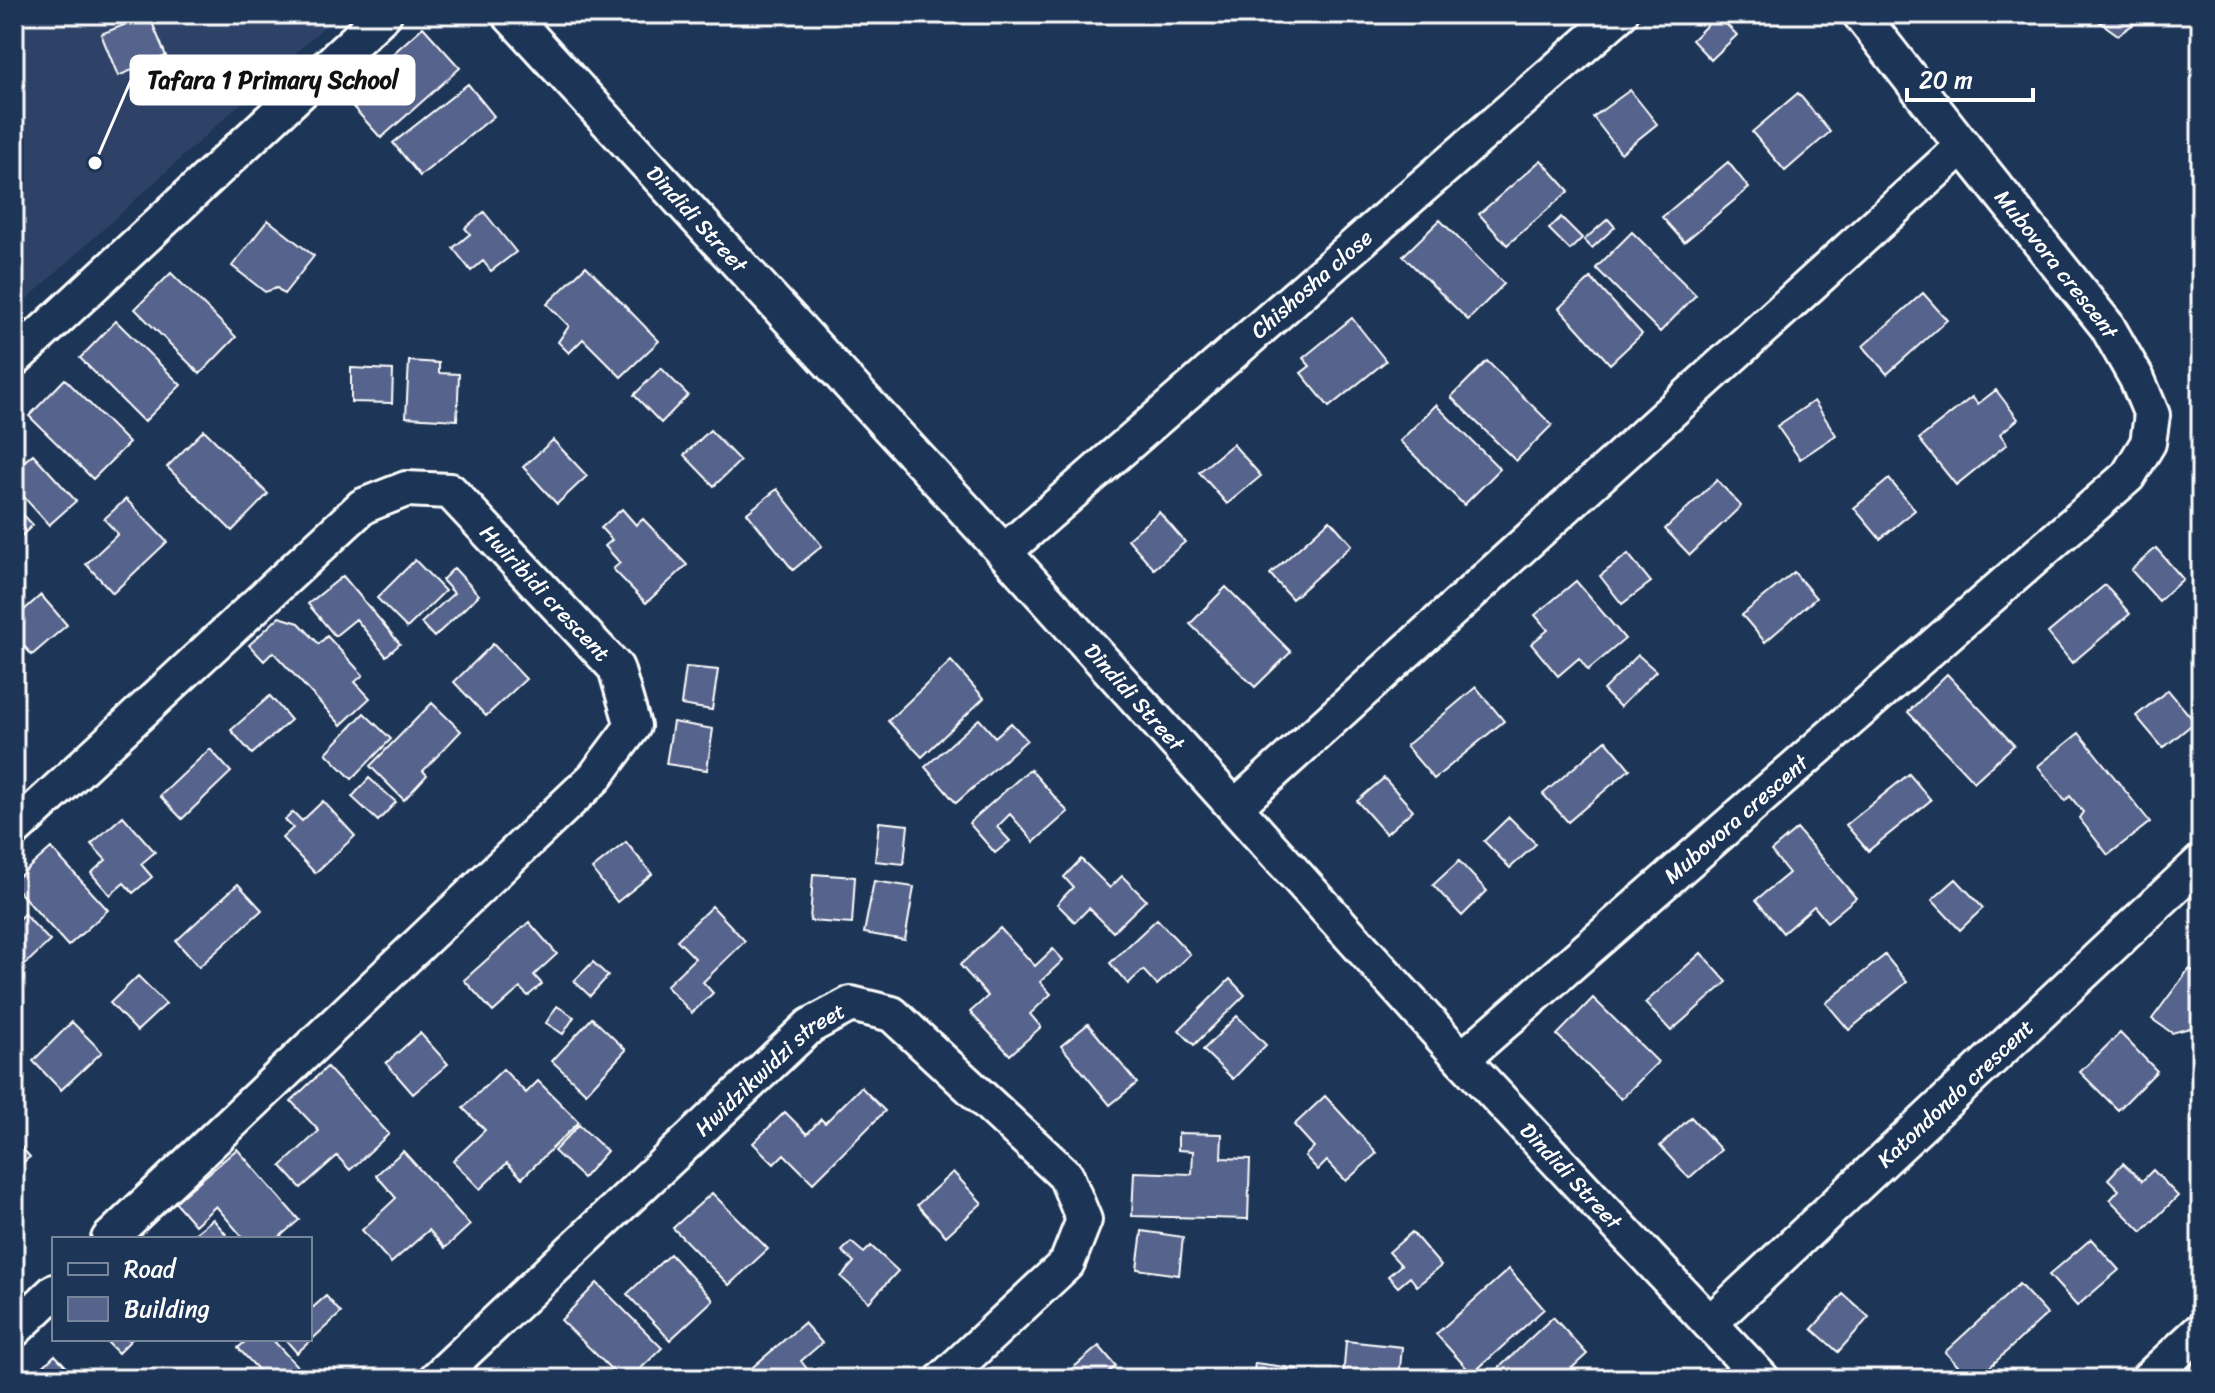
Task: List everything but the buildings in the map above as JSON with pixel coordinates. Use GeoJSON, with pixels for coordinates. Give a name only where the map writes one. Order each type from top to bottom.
{"type":"FeatureCollection","features":[{"type":"Feature","properties":{"kind":"street"},"geometry":{"type":"LineString","coordinates":[[14,359],[384,14]]}},
{"type":"Feature","properties":{"kind":"street","name":"Dindidi Street"},"geometry":{"type":"LineString","coordinates":[[509,14],[1004,552],[1462,1059],[1762,1379]]}},
{"type":"Feature","properties":{"kind":"street","name":"Chishosha close"},"geometry":{"type":"LineString","coordinates":[[1004,552],[1620,14]]}},
{"type":"Feature","properties":{"kind":"street"},"geometry":{"type":"LineString","coordinates":[[1235,807],[1963,146],[1860,14]]}},
{"type":"Feature","properties":{"kind":"street","name":"Mubovora crescent"},"geometry":{"type":"LineString","coordinates":[[1462,1059],[2128,476],[2148,443],[2152,415],[2137,379],[2107,326],[1963,146]]}},
{"type":"Feature","properties":{"kind":"street","name":"Hwiribidi crescent"},"geometry":{"type":"LineString","coordinates":[[14,830],[363,506],[406,489],[450,491],[616,668],[633,726],[595,777],[111,1237]]}},
{"type":"Feature","properties":{"kind":"street","name":"Katondondo crescent"},"geometry":{"type":"LineString","coordinates":[[1710,1323],[2201,862]]}},
{"type":"Feature","properties":{"kind":"street","name":"Hwidzikwidzi street"},"geometry":{"type":"LineString","coordinates":[[436,1379],[810,1026],[851,1004],[892,1014],[904,1025],[1066,1176],[1084,1220],[1067,1263],[943,1379]]}},
{"type":"Feature","properties":{"kind":"street"},"geometry":{"type":"LineString","coordinates":[[14,1330],[52,1294]]}},
{"type":"Feature","properties":{"kind":"street"},"geometry":{"type":"LineString","coordinates":[[2148,1379],[2201,1330]]}},
{"type":"Feature","properties":{"kind":"shaded area"},"geometry":{"type":"Polygon","coordinates":[[[14,14],[338,14],[14,311],[14,14]]]}},
{"type":"Feature","properties":{"kind":"place","name":"Tafara 1 Primary School"},"geometry":{"type":"Point","coordinates":[95,163]}}]}
